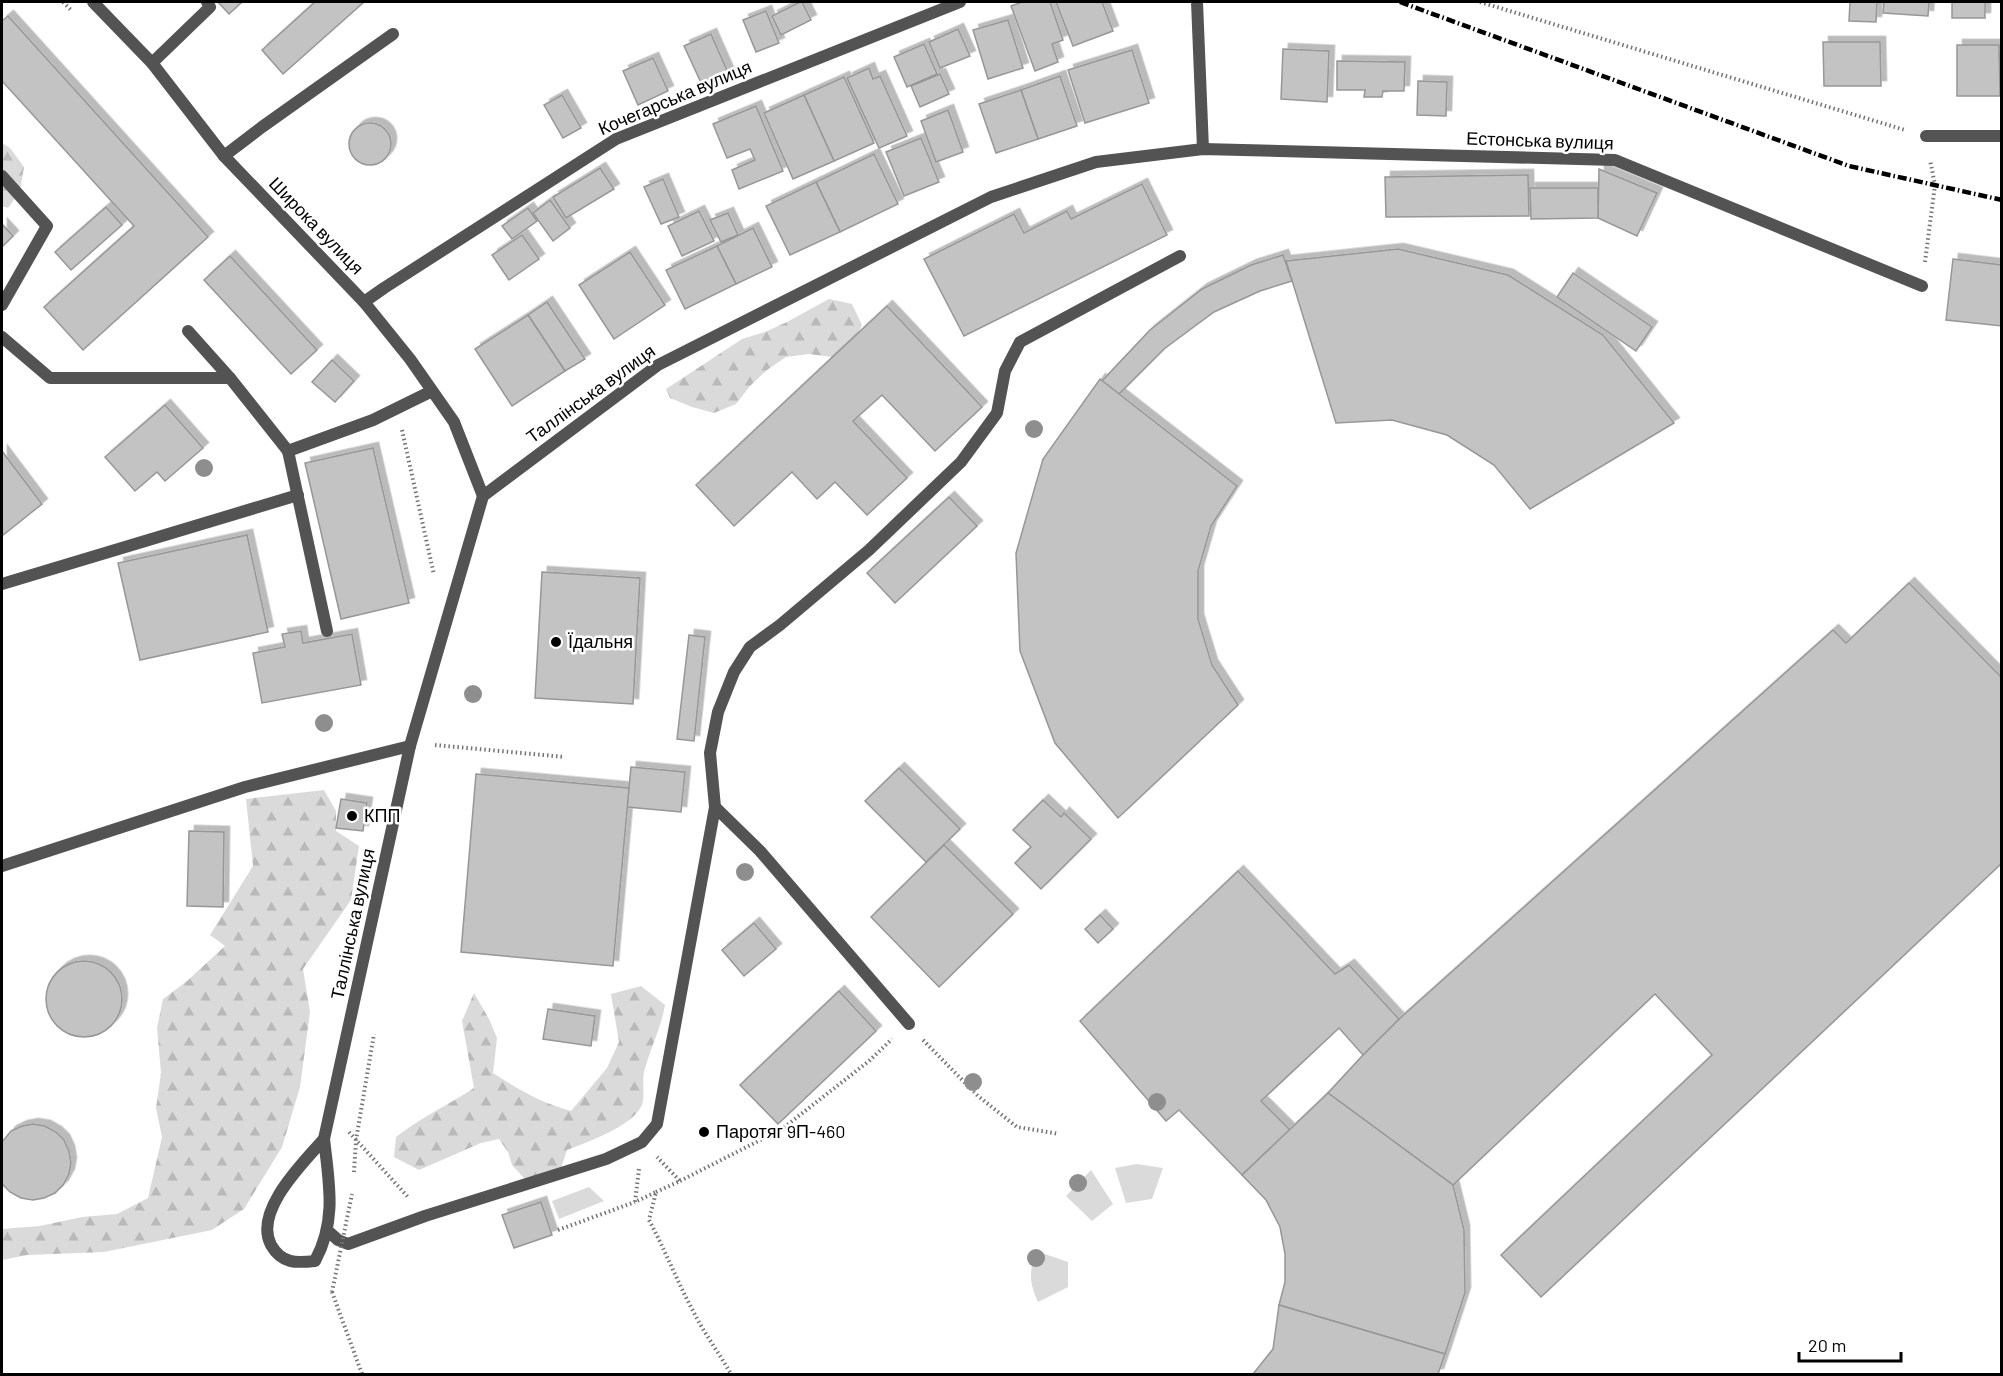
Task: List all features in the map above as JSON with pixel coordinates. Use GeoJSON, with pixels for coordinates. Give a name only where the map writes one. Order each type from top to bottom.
{"type":"FeatureCollection","features":[{"type":"Feature","properties":{"kind":"street","name":"Широка вулиця"},"geometry":{"type":"LineString","coordinates":[[93,2],[152,63],[224,156],[364,302],[410,359],[454,422],[483,496]]}},
{"type":"Feature","properties":{"kind":"street"},"geometry":{"type":"LineString","coordinates":[[152,63],[210,7],[207,2]]}},
{"type":"Feature","properties":{"kind":"street","name":"Кочегарська вулиця"},"geometry":{"type":"LineString","coordinates":[[364,302],[616,139],[960,2]]}},
{"type":"Feature","properties":{"kind":"street"},"geometry":{"type":"LineString","coordinates":[[1197,2],[1203,149]]}},
{"type":"Feature","properties":{"kind":"street"},"geometry":{"type":"LineString","coordinates":[[224,156],[393,34]]}},
{"type":"Feature","properties":{"kind":"street"},"geometry":{"type":"LineString","coordinates":[[1926,136],[2001,136]]}},
{"type":"Feature","properties":{"kind":"street","name":"Естонська вулиця"},"geometry":{"type":"LineString","coordinates":[[1203,149],[1615,160],[1922,286]]}},
{"type":"Feature","properties":{"kind":"street","name":"Таллінська вулиця"},"geometry":{"type":"LineString","coordinates":[[324,1139],[410,746],[483,496],[658,365],[991,197],[1096,162],[1203,149]]}},
{"type":"Feature","properties":{"kind":"street"},"geometry":{"type":"LineString","coordinates":[[2,176],[47,226],[2,305]]}},
{"type":"Feature","properties":{"kind":"street"},"geometry":{"type":"LineString","coordinates":[[328,1231],[338,1240],[348,1244],[425,1216],[606,1159],[642,1142],[657,1124],[715,807],[710,753],[718,712],[734,672],[750,647],[780,625],[868,550],[961,462],[997,413],[1005,370],[1020,342],[1180,256]]}},
{"type":"Feature","properties":{"kind":"street"},"geometry":{"type":"LineString","coordinates":[[188,331],[230,378],[288,452],[327,632]]}},
{"type":"Feature","properties":{"kind":"street"},"geometry":{"type":"LineString","coordinates":[[2,337],[50,378],[230,378]]}},
{"type":"Feature","properties":{"kind":"street"},"geometry":{"type":"LineString","coordinates":[[288,452],[374,420],[432,391]]}},
{"type":"Feature","properties":{"kind":"street"},"geometry":{"type":"LineString","coordinates":[[2,584],[298,495]]}},
{"type":"Feature","properties":{"kind":"street"},"geometry":{"type":"LineString","coordinates":[[2,866],[245,787],[410,746]]}},
{"type":"Feature","properties":{"kind":"street"},"geometry":{"type":"LineString","coordinates":[[715,807],[760,851],[909,1024]]}},
{"type":"Feature","properties":{"kind":"street"},"geometry":{"type":"LineString","coordinates":[[324,1139],[331,1195],[328,1231],[315,1261],[293,1263],[275,1252],[267,1237],[270,1217],[276,1198],[289,1179],[324,1139]]}},
{"type":"Feature","properties":{"kind":"path"},"geometry":{"type":"LineString","coordinates":[[63,2],[71,10]]}},
{"type":"Feature","properties":{"kind":"path"},"geometry":{"type":"LineString","coordinates":[[1480,2],[1926,136],[1935,185],[1922,286]]}},
{"type":"Feature","properties":{"kind":"path"},"geometry":{"type":"LineString","coordinates":[[398,408],[436,584]]}},
{"type":"Feature","properties":{"kind":"path"},"geometry":{"type":"LineString","coordinates":[[424,744],[565,757]]}},
{"type":"Feature","properties":{"kind":"path"},"geometry":{"type":"LineString","coordinates":[[558,1230],[634,1202],[782,1129],[869,1060],[909,1024],[978,1095],[1017,1127],[1059,1134]]}},
{"type":"Feature","properties":{"kind":"path"},"geometry":{"type":"LineString","coordinates":[[354,1173],[356,1140],[425,1216]]}},
{"type":"Feature","properties":{"kind":"path"},"geometry":{"type":"LineString","coordinates":[[642,1142],[680,1181]]}},
{"type":"Feature","properties":{"kind":"path"},"geometry":{"type":"LineString","coordinates":[[634,1202],[642,1142]]}},
{"type":"Feature","properties":{"kind":"path"},"geometry":{"type":"LineString","coordinates":[[353,1184],[332,1292],[362,1374]]}},
{"type":"Feature","properties":{"kind":"path"},"geometry":{"type":"LineString","coordinates":[[656,1192],[649,1220],[667,1253],[693,1311],[731,1374]]}},
{"type":"Feature","properties":{"kind":"green space"},"geometry":{"type":"Polygon","coordinates":[[[2,143],[10,148],[24,167],[20,191],[8,208],[2,206],[2,143]]]}},
{"type":"Feature","properties":{"kind":"green space"},"geometry":{"type":"Polygon","coordinates":[[[829,299],[852,304],[862,325],[852,346],[832,357],[809,354],[786,357],[767,370],[736,404],[714,413],[670,398],[666,389],[742,339],[787,322],[829,299]]]}},
{"type":"Feature","properties":{"kind":"green space"},"geometry":{"type":"Polygon","coordinates":[[[324,790],[336,811],[336,831],[359,846],[351,900],[303,969],[310,1012],[300,1087],[282,1147],[244,1209],[212,1230],[104,1252],[27,1255],[2,1260],[2,1229],[40,1226],[82,1217],[117,1214],[148,1198],[162,1137],[156,1108],[161,1073],[157,1028],[163,999],[187,981],[225,946],[210,935],[253,866],[246,799],[324,790]]]}},
{"type":"Feature","properties":{"kind":"green space"},"geometry":{"type":"Polygon","coordinates":[[[641,986],[665,1005],[644,1072],[642,1105],[637,1113],[619,1127],[567,1150],[560,1171],[540,1177],[524,1178],[512,1165],[508,1152],[499,1139],[481,1143],[419,1170],[394,1157],[396,1137],[474,1088],[462,1021],[474,993],[497,1038],[493,1073],[530,1095],[571,1111],[607,1068],[619,1042],[611,994],[641,986]]]}},
{"type":"Feature","properties":{"kind":"green space"},"geometry":{"type":"Polygon","coordinates":[[[1137,1164],[1163,1168],[1152,1199],[1126,1203],[1115,1168],[1137,1164]]]}},
{"type":"Feature","properties":{"kind":"green space"},"geometry":{"type":"Polygon","coordinates":[[[1091,1170],[1113,1204],[1092,1221],[1066,1196],[1091,1170]]]}},
{"type":"Feature","properties":{"kind":"green space"},"geometry":{"type":"Polygon","coordinates":[[[589,1187],[604,1201],[559,1219],[552,1201],[589,1187]]]}},
{"type":"Feature","properties":{"kind":"green space"},"geometry":{"type":"Polygon","coordinates":[[[1036,1251],[1068,1262],[1068,1287],[1038,1302],[1031,1276],[1036,1251]]]}},
{"type":"Feature","properties":{"kind":"building"},"geometry":{"type":"Polygon","coordinates":[[[218,2],[242,2],[229,14],[218,2]]]}},
{"type":"Feature","properties":{"kind":"building"},"geometry":{"type":"Polygon","coordinates":[[[315,2],[364,2],[283,74],[262,50],[315,2]]]}},
{"type":"Feature","properties":{"kind":"building"},"geometry":{"type":"Polygon","coordinates":[[[800,2],[811,20],[781,35],[772,16],[800,2]]]}},
{"type":"Feature","properties":{"kind":"building"},"geometry":{"type":"Polygon","coordinates":[[[1022,2],[1050,2],[1063,40],[1052,44],[1058,62],[1035,71],[1011,6],[1022,2]]]}},
{"type":"Feature","properties":{"kind":"building"},"geometry":{"type":"Polygon","coordinates":[[[1056,2],[1102,2],[1113,31],[1073,46],[1056,2]]]}},
{"type":"Feature","properties":{"kind":"building"},"geometry":{"type":"Polygon","coordinates":[[[1850,2],[1877,2],[1876,22],[1849,21],[1850,2]]]}},
{"type":"Feature","properties":{"kind":"building"},"geometry":{"type":"Polygon","coordinates":[[[1884,2],[1929,2],[1928,16],[1883,13],[1884,2]]]}},
{"type":"Feature","properties":{"kind":"building"},"geometry":{"type":"Polygon","coordinates":[[[1952,2],[1985,2],[1985,18],[1952,18],[1952,2]]]}},
{"type":"Feature","properties":{"kind":"building"},"geometry":{"type":"Polygon","coordinates":[[[766,11],[779,43],[756,52],[743,20],[766,11]]]}},
{"type":"Feature","properties":{"kind":"building"},"geometry":{"type":"Polygon","coordinates":[[[8,16],[208,237],[83,350],[44,307],[134,226],[2,81],[2,21],[8,16]]]}},
{"type":"Feature","properties":{"kind":"building"},"geometry":{"type":"Polygon","coordinates":[[[1008,20],[1023,68],[988,79],[973,30],[1008,20]]]}},
{"type":"Feature","properties":{"kind":"building"},"geometry":{"type":"Polygon","coordinates":[[[958,29],[970,56],[940,68],[929,42],[958,29]]]}},
{"type":"Feature","properties":{"kind":"building"},"geometry":{"type":"Polygon","coordinates":[[[711,34],[729,75],[703,87],[684,46],[711,34]]]}},
{"type":"Feature","properties":{"kind":"building"},"geometry":{"type":"Polygon","coordinates":[[[1823,42],[1880,42],[1881,86],[1824,86],[1823,42]]]}},
{"type":"Feature","properties":{"kind":"building"},"geometry":{"type":"Polygon","coordinates":[[[924,44],[937,74],[907,87],[894,57],[924,44]]]}},
{"type":"Feature","properties":{"kind":"building"},"geometry":{"type":"Polygon","coordinates":[[[1957,45],[1999,45],[2000,96],[1957,96],[1957,45]]]}},
{"type":"Feature","properties":{"kind":"building"},"geometry":{"type":"Polygon","coordinates":[[[1283,49],[1329,51],[1327,102],[1281,99],[1283,49]]]}},
{"type":"Feature","properties":{"kind":"building"},"geometry":{"type":"Polygon","coordinates":[[[1132,50],[1149,103],[1085,123],[1068,70],[1132,50]]]}},
{"type":"Feature","properties":{"kind":"building"},"geometry":{"type":"Polygon","coordinates":[[[653,58],[668,91],[638,105],[623,71],[653,58]]]}},
{"type":"Feature","properties":{"kind":"building"},"geometry":{"type":"Polygon","coordinates":[[[1337,61],[1405,62],[1404,91],[1383,91],[1382,97],[1364,97],[1365,90],[1337,90],[1337,61]]]}},
{"type":"Feature","properties":{"kind":"building"},"geometry":{"type":"Polygon","coordinates":[[[869,68],[873,79],[880,76],[907,136],[879,148],[847,78],[869,68]]]}},
{"type":"Feature","properties":{"kind":"building"},"geometry":{"type":"Polygon","coordinates":[[[940,74],[949,94],[920,107],[911,86],[940,74]]]}},
{"type":"Feature","properties":{"kind":"building"},"geometry":{"type":"Polygon","coordinates":[[[1060,76],[1077,126],[1038,139],[1021,90],[1060,76]]]}},
{"type":"Feature","properties":{"kind":"building"},"geometry":{"type":"Polygon","coordinates":[[[844,77],[874,143],[834,161],[804,95],[844,77]]]}},
{"type":"Feature","properties":{"kind":"building"},"geometry":{"type":"Polygon","coordinates":[[[1418,81],[1447,82],[1446,116],[1417,115],[1418,81]]]}},
{"type":"Feature","properties":{"kind":"building"},"geometry":{"type":"Polygon","coordinates":[[[1021,90],[1038,139],[996,153],[979,104],[1021,90]]]}},
{"type":"Feature","properties":{"kind":"building"},"geometry":{"type":"Polygon","coordinates":[[[562,95],[581,128],[563,138],[544,105],[562,95]]]}},
{"type":"Feature","properties":{"kind":"building"},"geometry":{"type":"Polygon","coordinates":[[[804,95],[834,161],[793,179],[764,113],[804,95]]]}},
{"type":"Feature","properties":{"kind":"building"},"geometry":{"type":"Polygon","coordinates":[[[756,106],[783,171],[739,189],[732,170],[755,160],[750,149],[727,158],[713,124],[756,106]]]}},
{"type":"Feature","properties":{"kind":"building"},"geometry":{"type":"Polygon","coordinates":[[[948,110],[963,152],[936,162],[921,121],[948,110]]]}},
{"type":"Feature","properties":{"kind":"building"},"geometry":{"type":"Polygon","coordinates":[[[370,123],[378,124],[385,129],[390,136],[390,152],[385,159],[378,164],[370,165],[362,164],[355,159],[350,152],[349,144],[350,136],[355,129],[362,124],[370,123]]]}},
{"type":"Feature","properties":{"kind":"building"},"geometry":{"type":"Polygon","coordinates":[[[921,138],[939,182],[904,196],[886,152],[921,138]]]}},
{"type":"Feature","properties":{"kind":"building"},"geometry":{"type":"Polygon","coordinates":[[[874,154],[898,204],[840,232],[816,182],[874,154]]]}},
{"type":"Feature","properties":{"kind":"building"},"geometry":{"type":"Polygon","coordinates":[[[600,168],[614,189],[566,218],[553,197],[600,168]]]}},
{"type":"Feature","properties":{"kind":"building"},"geometry":{"type":"Polygon","coordinates":[[[1599,169],[1657,193],[1637,236],[1598,218],[1599,169]]]}},
{"type":"Feature","properties":{"kind":"building"},"geometry":{"type":"Polygon","coordinates":[[[1528,175],[1529,216],[1386,217],[1385,177],[1528,175]]]}},
{"type":"Feature","properties":{"kind":"building"},"geometry":{"type":"Polygon","coordinates":[[[663,179],[679,217],[661,224],[644,187],[663,179]]]}},
{"type":"Feature","properties":{"kind":"building"},"geometry":{"type":"Polygon","coordinates":[[[816,182],[840,232],[790,255],[766,206],[816,182]]]}},
{"type":"Feature","properties":{"kind":"building"},"geometry":{"type":"Polygon","coordinates":[[[1142,184],[1167,235],[964,336],[924,259],[1014,214],[1024,233],[1067,211],[1071,219],[1142,184]]]}},
{"type":"Feature","properties":{"kind":"building"},"geometry":{"type":"Polygon","coordinates":[[[1530,188],[1598,188],[1598,218],[1531,219],[1530,188]]]}},
{"type":"Feature","properties":{"kind":"building"},"geometry":{"type":"Polygon","coordinates":[[[550,200],[570,228],[553,241],[533,213],[550,200]]]}},
{"type":"Feature","properties":{"kind":"building"},"geometry":{"type":"Polygon","coordinates":[[[106,207],[122,225],[71,270],[55,252],[106,207]]]}},
{"type":"Feature","properties":{"kind":"building"},"geometry":{"type":"Polygon","coordinates":[[[528,208],[537,221],[512,239],[502,226],[528,208]]]}},
{"type":"Feature","properties":{"kind":"building"},"geometry":{"type":"Polygon","coordinates":[[[699,211],[714,241],[682,256],[668,226],[699,211]]]}},
{"type":"Feature","properties":{"kind":"building"},"geometry":{"type":"Polygon","coordinates":[[[728,213],[738,235],[721,242],[710,220],[728,213]]]}},
{"type":"Feature","properties":{"kind":"building"},"geometry":{"type":"Polygon","coordinates":[[[2,224],[13,236],[2,247],[2,224]]]}},
{"type":"Feature","properties":{"kind":"building"},"geometry":{"type":"Polygon","coordinates":[[[753,228],[772,267],[736,284],[717,246],[753,228]]]}},
{"type":"Feature","properties":{"kind":"building"},"geometry":{"type":"Polygon","coordinates":[[[522,235],[539,259],[509,280],[492,255],[522,235]]]}},
{"type":"Feature","properties":{"kind":"building"},"geometry":{"type":"Polygon","coordinates":[[[717,246],[736,284],[685,309],[666,270],[717,246]]]}},
{"type":"Feature","properties":{"kind":"building"},"geometry":{"type":"Polygon","coordinates":[[[1398,249],[1508,275],[1603,335],[1674,423],[1530,509],[1494,465],[1447,435],[1392,420],[1336,423],[1286,261],[1398,249]]]}},
{"type":"Feature","properties":{"kind":"building"},"geometry":{"type":"Polygon","coordinates":[[[630,252],[665,305],[614,339],[579,285],[630,252]]]}},
{"type":"Feature","properties":{"kind":"building"},"geometry":{"type":"Polygon","coordinates":[[[1283,255],[1292,281],[1260,291],[1214,312],[1164,349],[1119,394],[1102,381],[1150,330],[1202,289],[1251,265],[1283,255]]]}},
{"type":"Feature","properties":{"kind":"building"},"geometry":{"type":"Polygon","coordinates":[[[230,256],[317,350],[291,374],[204,280],[230,256]]]}},
{"type":"Feature","properties":{"kind":"building"},"geometry":{"type":"Polygon","coordinates":[[[1953,259],[2002,265],[2002,326],[1946,320],[1953,259]]]}},
{"type":"Feature","properties":{"kind":"building"},"geometry":{"type":"Polygon","coordinates":[[[1573,273],[1652,327],[1636,351],[1557,297],[1573,273]]]}},
{"type":"Feature","properties":{"kind":"building"},"geometry":{"type":"Polygon","coordinates":[[[547,302],[585,359],[565,371],[528,315],[547,302]]]}},
{"type":"Feature","properties":{"kind":"building"},"geometry":{"type":"Polygon","coordinates":[[[887,306],[982,407],[935,451],[882,395],[853,421],[907,478],[867,515],[835,482],[817,499],[792,472],[734,526],[696,485],[887,306]]]}},
{"type":"Feature","properties":{"kind":"building"},"geometry":{"type":"Polygon","coordinates":[[[528,315],[565,371],[512,406],[475,349],[528,315]]]}},
{"type":"Feature","properties":{"kind":"building"},"geometry":{"type":"Polygon","coordinates":[[[332,360],[354,381],[335,402],[312,382],[332,360]]]}},
{"type":"Feature","properties":{"kind":"building"},"geometry":{"type":"Polygon","coordinates":[[[1100,379],[1237,486],[1211,526],[1198,571],[1198,619],[1212,665],[1238,705],[1118,818],[1055,743],[1020,651],[1016,553],[1043,459],[1100,379]]]}},
{"type":"Feature","properties":{"kind":"building"},"geometry":{"type":"Polygon","coordinates":[[[165,405],[203,448],[165,481],[157,472],[135,491],[105,457],[165,405]]]}},
{"type":"Feature","properties":{"kind":"building"},"geometry":{"type":"Polygon","coordinates":[[[373,448],[409,603],[341,619],[305,463],[373,448]]]}},
{"type":"Feature","properties":{"kind":"building"},"geometry":{"type":"Polygon","coordinates":[[[2,451],[42,504],[2,536],[2,451]]]}},
{"type":"Feature","properties":{"kind":"building"},"geometry":{"type":"Polygon","coordinates":[[[949,497],[977,526],[895,603],[867,573],[949,497]]]}},
{"type":"Feature","properties":{"kind":"building"},"geometry":{"type":"Polygon","coordinates":[[[247,535],[268,632],[140,660],[118,563],[247,535]]]}},
{"type":"Feature","properties":{"kind":"building"},"geometry":{"type":"Polygon","coordinates":[[[542,572],[640,578],[633,704],[535,698],[542,572]]]}},
{"type":"Feature","properties":{"kind":"building"},"geometry":{"type":"Polygon","coordinates":[[[1909,583],[2002,678],[2002,863],[1541,1297],[1501,1255],[1712,1055],[1655,994],[1453,1185],[1328,1093],[1399,1019],[1833,630],[1846,643],[1909,583]]]}},
{"type":"Feature","properties":{"kind":"building"},"geometry":{"type":"Polygon","coordinates":[[[301,631],[303,643],[352,634],[361,685],[262,703],[253,653],[285,647],[282,634],[301,631]]]}},
{"type":"Feature","properties":{"kind":"building"},"geometry":{"type":"Polygon","coordinates":[[[689,635],[705,637],[694,741],[677,739],[689,635]]]}},
{"type":"Feature","properties":{"kind":"building"},"geometry":{"type":"Polygon","coordinates":[[[631,767],[685,772],[681,812],[627,807],[631,767]]]}},
{"type":"Feature","properties":{"kind":"building"},"geometry":{"type":"Polygon","coordinates":[[[899,768],[960,829],[926,862],[865,801],[899,768]]]}},
{"type":"Feature","properties":{"kind":"building"},"geometry":{"type":"Polygon","coordinates":[[[476,774],[629,788],[613,966],[461,952],[476,774]]]}},
{"type":"Feature","properties":{"kind":"building","name":"КПП"},"geometry":{"type":"Polygon","coordinates":[[[341,799],[367,803],[363,831],[336,828],[341,799]]]}},
{"type":"Feature","properties":{"kind":"building"},"geometry":{"type":"Polygon","coordinates":[[[1043,800],[1061,817],[1064,813],[1091,839],[1041,889],[1015,863],[1031,847],[1013,830],[1043,800]]]}},
{"type":"Feature","properties":{"kind":"building"},"geometry":{"type":"Polygon","coordinates":[[[189,831],[224,832],[223,907],[187,906],[189,831]]]}},
{"type":"Feature","properties":{"kind":"building"},"geometry":{"type":"Polygon","coordinates":[[[944,845],[1013,914],[939,987],[871,917],[944,845]]]}},
{"type":"Feature","properties":{"kind":"building"},"geometry":{"type":"Polygon","coordinates":[[[1238,871],[1335,974],[1349,965],[1399,1019],[1363,1055],[1339,1028],[1261,1101],[1290,1130],[1242,1175],[1179,1110],[1166,1121],[1080,1021],[1238,871]]]}},
{"type":"Feature","properties":{"kind":"building"},"geometry":{"type":"Polygon","coordinates":[[[1100,915],[1113,929],[1098,943],[1085,929],[1100,915]]]}},
{"type":"Feature","properties":{"kind":"building"},"geometry":{"type":"Polygon","coordinates":[[[754,923],[776,949],[744,976],[722,950],[754,923]]]}},
{"type":"Feature","properties":{"kind":"building"},"geometry":{"type":"Polygon","coordinates":[[[84,961],[98,964],[111,972],[119,985],[122,999],[119,1013],[111,1026],[98,1034],[84,1037],[70,1034],[57,1026],[49,1013],[46,999],[49,985],[57,972],[70,964],[84,961]]]}},
{"type":"Feature","properties":{"kind":"building"},"geometry":{"type":"Polygon","coordinates":[[[839,991],[876,1031],[778,1124],[740,1085],[839,991]]]}},
{"type":"Feature","properties":{"kind":"building"},"geometry":{"type":"Polygon","coordinates":[[[548,1009],[595,1016],[591,1046],[543,1039],[548,1009]]]}},
{"type":"Feature","properties":{"kind":"building"},"geometry":{"type":"Polygon","coordinates":[[[1328,1093],[1453,1185],[1464,1230],[1465,1293],[1445,1354],[1279,1305],[1285,1282],[1285,1254],[1280,1227],[1266,1200],[1242,1175],[1328,1093]]]}},
{"type":"Feature","properties":{"kind":"building"},"geometry":{"type":"Polygon","coordinates":[[[33,1124],[45,1126],[64,1140],[71,1163],[69,1174],[55,1193],[33,1200],[21,1198],[2,1184],[2,1142],[11,1131],[33,1124]]]}},
{"type":"Feature","properties":{"kind":"building"},"geometry":{"type":"Polygon","coordinates":[[[541,1202],[552,1235],[514,1248],[502,1215],[541,1202]]]}},
{"type":"Feature","properties":{"kind":"building"},"geometry":{"type":"Polygon","coordinates":[[[1279,1305],[1445,1354],[1438,1374],[1253,1374],[1273,1349],[1279,1305]]]}},
{"type":"Feature","properties":{"kind":"railway"},"geometry":{"type":"LineString","coordinates":[[1400,2],[1849,166],[2002,200]]}},
{"type":"Feature","properties":{"kind":"place","name":"Їдальня"},"geometry":{"type":"Point","coordinates":[556,642]}},
{"type":"Feature","properties":{"kind":"place","name":"КПП"},"geometry":{"type":"Point","coordinates":[352,816]}},
{"type":"Feature","properties":{"kind":"place","name":"Паротяг 9П-460"},"geometry":{"type":"Point","coordinates":[704,1132]}}]}
